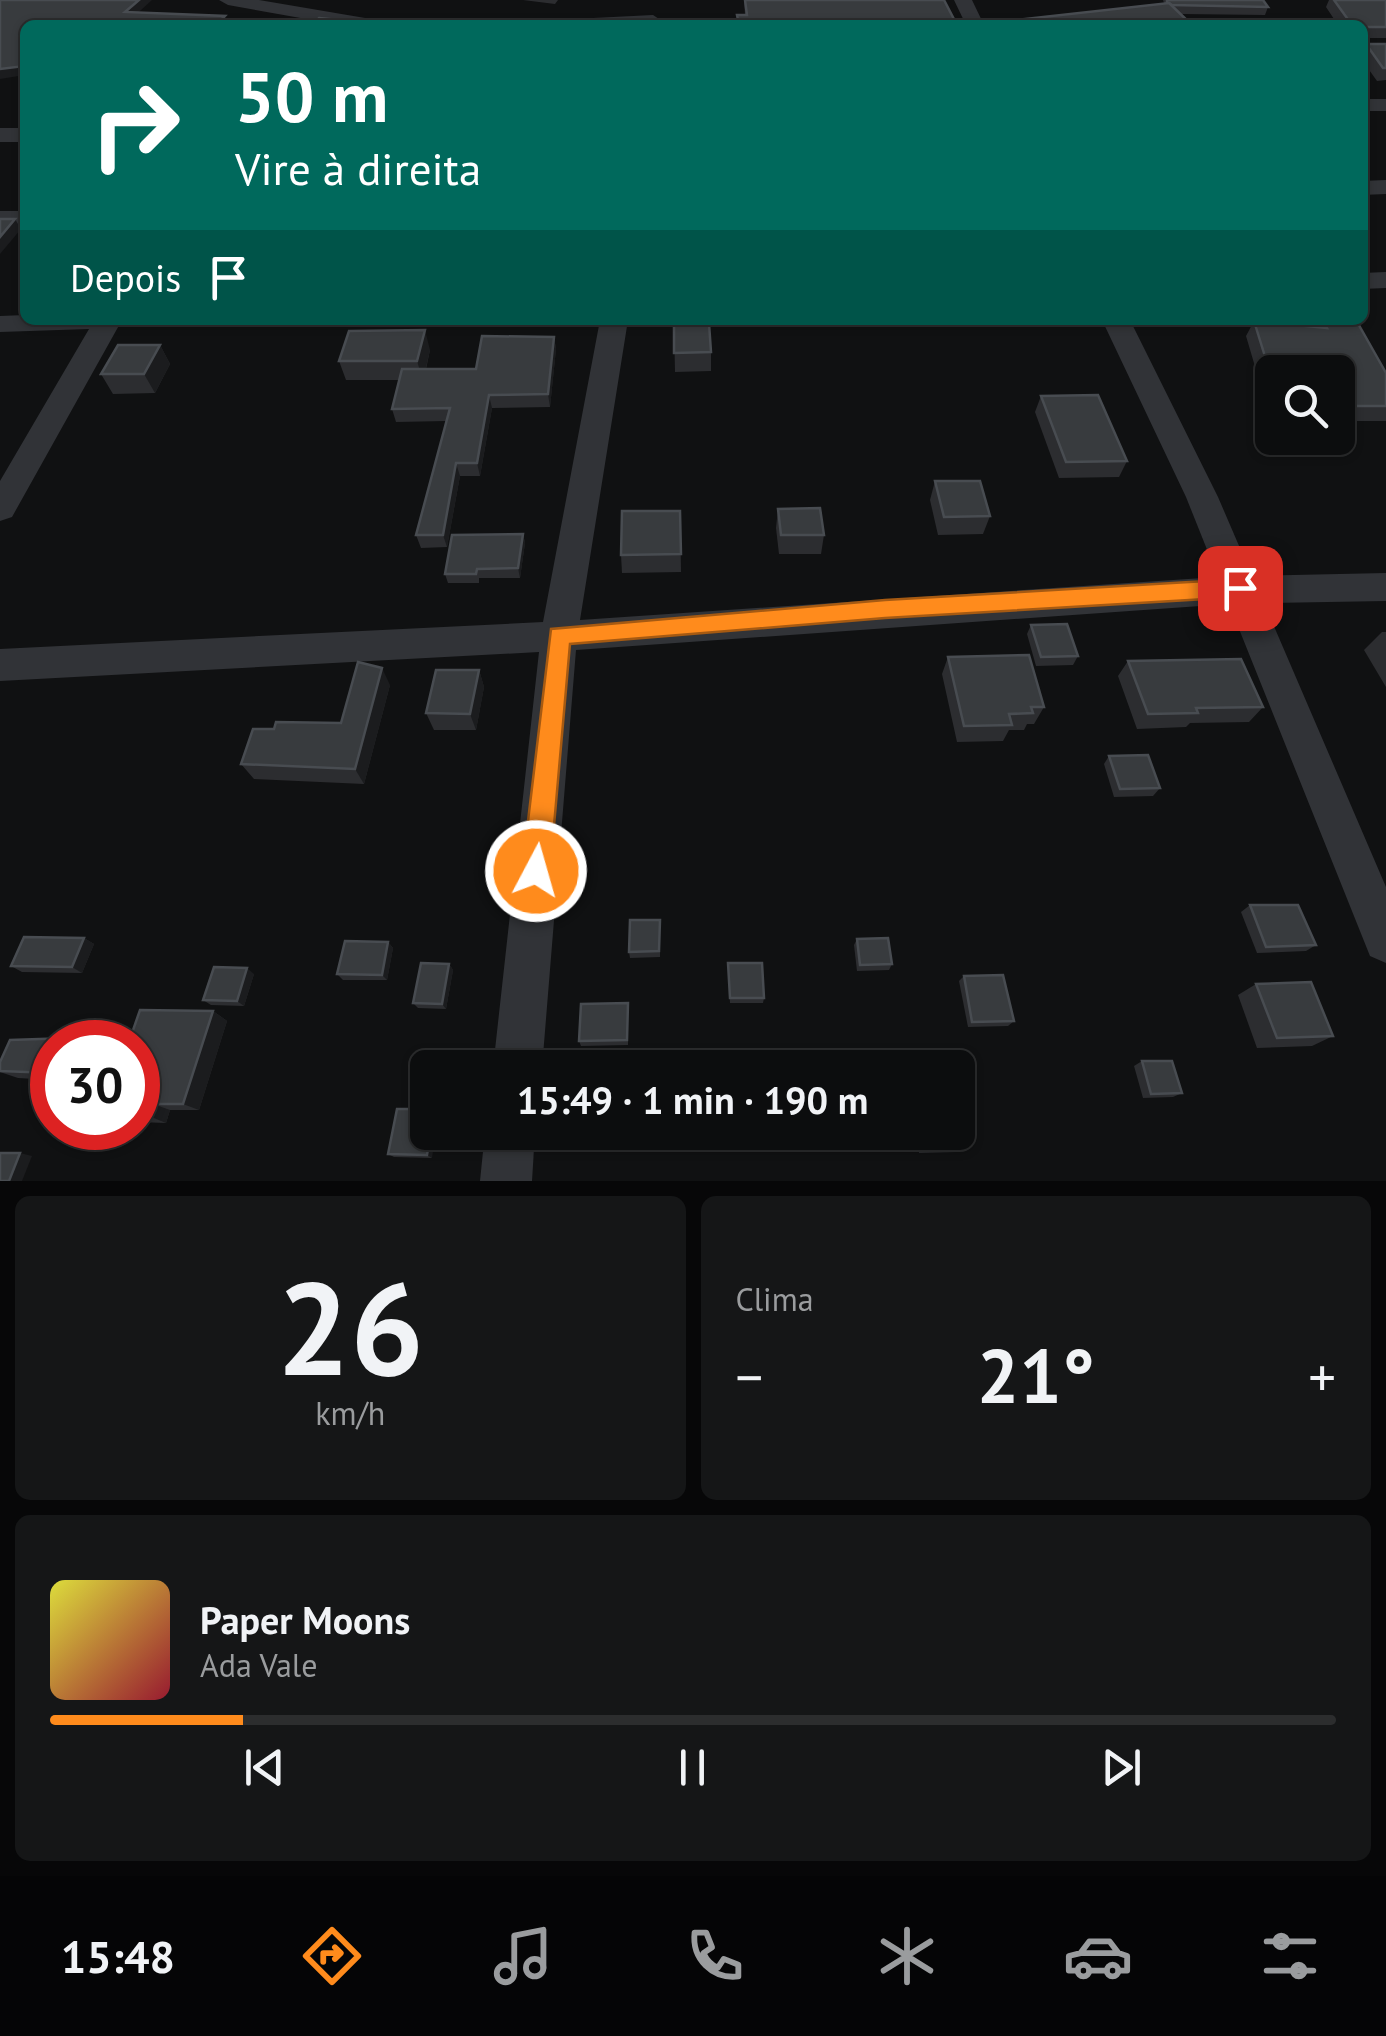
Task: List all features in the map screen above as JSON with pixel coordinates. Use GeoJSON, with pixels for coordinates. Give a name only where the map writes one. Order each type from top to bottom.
{"type":"FeatureCollection","features":[{"type":"Feature","properties":{"kind":"street"},"geometry":{"type":"LineString","coordinates":[[228,0],[277,17],[334,20],[359,0]]}},
{"type":"Feature","properties":{"kind":"street"},"geometry":{"type":"LineString","coordinates":[[0,509],[105,325]]}},
{"type":"Feature","properties":{"kind":"street"},"geometry":{"type":"LineString","coordinates":[[519,1050],[559,636],[613,325]]}},
{"type":"Feature","properties":{"kind":"street"},"geometry":{"type":"LineString","coordinates":[[1118,325],[1202,497],[1386,940]]}},
{"type":"Feature","properties":{"kind":"street"},"geometry":{"type":"LineString","coordinates":[[0,665],[559,636],[885,609],[1240,588],[1386,587]]}},
{"type":"Feature","properties":{"kind":"street"},"geometry":{"type":"LineString","coordinates":[[506,1181],[509,1150]]}},
{"type":"Feature","properties":{"kind":"building"},"geometry":{"type":"Polygon","coordinates":[[[0,0],[139,0],[125,12],[225,16],[221,20],[20,20],[20,67],[0,69],[0,0]]]}},
{"type":"Feature","properties":{"kind":"building"},"geometry":{"type":"Polygon","coordinates":[[[745,0],[944,0],[954,20],[738,20],[737,15],[747,15],[745,0]]]}},
{"type":"Feature","properties":{"kind":"building"},"geometry":{"type":"Polygon","coordinates":[[[1167,0],[1263,0],[1268,7],[1172,5],[1167,0]]]}},
{"type":"Feature","properties":{"kind":"building"},"geometry":{"type":"Polygon","coordinates":[[[1334,0],[1386,0],[1386,27],[1368,27],[1368,20],[1348,20],[1334,0]]]}},
{"type":"Feature","properties":{"kind":"building"},"geometry":{"type":"Polygon","coordinates":[[[1169,3],[1187,20],[1016,20],[1169,3]]]}},
{"type":"Feature","properties":{"kind":"building"},"geometry":{"type":"Polygon","coordinates":[[[1368,44],[1386,44],[1383,68],[1368,47],[1368,44]]]}},
{"type":"Feature","properties":{"kind":"building"},"geometry":{"type":"Polygon","coordinates":[[[0,219],[15,219],[0,237],[0,219]]]}},
{"type":"Feature","properties":{"kind":"building"},"geometry":{"type":"Polygon","coordinates":[[[674,325],[709,325],[711,352],[674,353],[674,325]]]}},
{"type":"Feature","properties":{"kind":"building"},"geometry":{"type":"Polygon","coordinates":[[[1255,325],[1359,325],[1386,373],[1386,406],[1355,406],[1355,355],[1265,355],[1255,325]]]}},
{"type":"Feature","properties":{"kind":"building"},"geometry":{"type":"Polygon","coordinates":[[[425,330],[417,361],[339,361],[349,331],[425,330]]]}},
{"type":"Feature","properties":{"kind":"building"},"geometry":{"type":"Polygon","coordinates":[[[482,336],[554,337],[548,394],[489,395],[477,463],[456,463],[443,535],[416,535],[450,408],[392,409],[402,369],[476,369],[482,336]]]}},
{"type":"Feature","properties":{"kind":"building"},"geometry":{"type":"Polygon","coordinates":[[[118,345],[160,345],[144,374],[101,374],[118,345]]]}},
{"type":"Feature","properties":{"kind":"building"},"geometry":{"type":"Polygon","coordinates":[[[1098,395],[1127,461],[1066,462],[1041,396],[1098,395]]]}},
{"type":"Feature","properties":{"kind":"building"},"geometry":{"type":"Polygon","coordinates":[[[935,481],[980,481],[990,516],[944,517],[935,481]]]}},
{"type":"Feature","properties":{"kind":"building"},"geometry":{"type":"Polygon","coordinates":[[[820,508],[824,535],[781,535],[778,509],[820,508]]]}},
{"type":"Feature","properties":{"kind":"building"},"geometry":{"type":"Polygon","coordinates":[[[622,511],[680,511],[681,554],[621,555],[622,511]]]}},
{"type":"Feature","properties":{"kind":"building"},"geometry":{"type":"Polygon","coordinates":[[[523,534],[518,568],[445,574],[452,535],[523,534]]]}},
{"type":"Feature","properties":{"kind":"building"},"geometry":{"type":"Polygon","coordinates":[[[1067,624],[1078,656],[1041,657],[1031,625],[1067,624]]]}},
{"type":"Feature","properties":{"kind":"building"},"geometry":{"type":"Polygon","coordinates":[[[1029,655],[1044,707],[1031,707],[1033,713],[1009,714],[1012,725],[964,726],[948,657],[1029,655]]]}},
{"type":"Feature","properties":{"kind":"building"},"geometry":{"type":"Polygon","coordinates":[[[1241,659],[1263,707],[1196,708],[1198,713],[1148,714],[1128,661],[1241,659]]]}},
{"type":"Feature","properties":{"kind":"building"},"geometry":{"type":"Polygon","coordinates":[[[358,662],[382,668],[355,769],[241,764],[253,729],[274,729],[276,722],[341,723],[358,662]]]}},
{"type":"Feature","properties":{"kind":"building"},"geometry":{"type":"Polygon","coordinates":[[[436,670],[479,670],[470,714],[426,713],[436,670]]]}},
{"type":"Feature","properties":{"kind":"building"},"geometry":{"type":"Polygon","coordinates":[[[1148,755],[1160,788],[1120,789],[1109,756],[1148,755]]]}},
{"type":"Feature","properties":{"kind":"building"},"geometry":{"type":"Polygon","coordinates":[[[1250,905],[1298,905],[1316,945],[1266,947],[1250,905]]]}},
{"type":"Feature","properties":{"kind":"building"},"geometry":{"type":"Polygon","coordinates":[[[630,920],[660,920],[659,951],[629,952],[630,920]]]}},
{"type":"Feature","properties":{"kind":"building"},"geometry":{"type":"Polygon","coordinates":[[[24,937],[84,938],[72,967],[11,966],[24,937]]]}},
{"type":"Feature","properties":{"kind":"building"},"geometry":{"type":"Polygon","coordinates":[[[888,938],[892,964],[860,965],[857,939],[888,938]]]}},
{"type":"Feature","properties":{"kind":"building"},"geometry":{"type":"Polygon","coordinates":[[[345,941],[388,942],[382,975],[337,974],[345,941]]]}},
{"type":"Feature","properties":{"kind":"building"},"geometry":{"type":"Polygon","coordinates":[[[421,963],[449,964],[442,1004],[413,1003],[421,963]]]}},
{"type":"Feature","properties":{"kind":"building"},"geometry":{"type":"Polygon","coordinates":[[[728,963],[762,963],[764,998],[730,998],[728,963]]]}},
{"type":"Feature","properties":{"kind":"building"},"geometry":{"type":"Polygon","coordinates":[[[214,967],[247,968],[237,1001],[203,1000],[214,967]]]}},
{"type":"Feature","properties":{"kind":"building"},"geometry":{"type":"Polygon","coordinates":[[[1003,975],[1014,1021],[972,1022],[964,976],[1003,975]]]}},
{"type":"Feature","properties":{"kind":"building"},"geometry":{"type":"Polygon","coordinates":[[[1311,982],[1333,1036],[1277,1038],[1256,984],[1311,982]]]}},
{"type":"Feature","properties":{"kind":"building"},"geometry":{"type":"Polygon","coordinates":[[[628,1003],[627,1040],[579,1041],[581,1004],[628,1003]]]}},
{"type":"Feature","properties":{"kind":"building"},"geometry":{"type":"Polygon","coordinates":[[[140,1010],[213,1011],[183,1104],[160,1104],[160,1020],[137,1020],[140,1010]]]}},
{"type":"Feature","properties":{"kind":"building"},"geometry":{"type":"Polygon","coordinates":[[[30,1039],[30,1072],[0,1071],[10,1040],[30,1039]]]}},
{"type":"Feature","properties":{"kind":"building"},"geometry":{"type":"Polygon","coordinates":[[[1142,1061],[1172,1061],[1182,1093],[1151,1094],[1142,1061]]]}},
{"type":"Feature","properties":{"kind":"building"},"geometry":{"type":"Polygon","coordinates":[[[397,1109],[410,1109],[410,1150],[428,1150],[427,1155],[388,1154],[397,1109]]]}},
{"type":"Feature","properties":{"kind":"building"},"geometry":{"type":"Polygon","coordinates":[[[0,1153],[20,1153],[9,1181],[0,1181],[0,1153]]]}},
{"type":"Feature","properties":{"kind":"route"},"geometry":{"type":"LineString","coordinates":[[536,871],[559,636],[885,609],[1240,588]]}}]}
